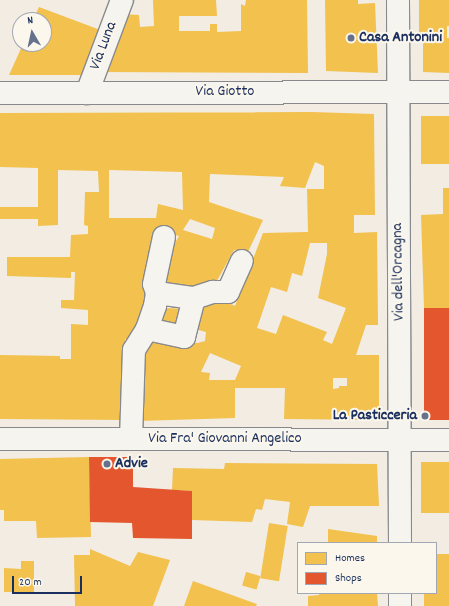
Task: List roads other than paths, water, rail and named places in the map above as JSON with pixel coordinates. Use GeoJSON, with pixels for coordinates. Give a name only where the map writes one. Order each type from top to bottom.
{"type":"FeatureCollection","features":[{"type":"Feature","properties":{"kind":"street","name":"Via Luna"},"geometry":{"type":"LineString","coordinates":[[87,93],[122,0]]}},
{"type":"Feature","properties":{"kind":"street","name":"Via dell'Orcagna"},"geometry":{"type":"LineString","coordinates":[[398,0],[397,92],[401,439],[400,542]]}},
{"type":"Feature","properties":{"kind":"street","name":"Via Giotto"},"geometry":{"type":"LineString","coordinates":[[0,93],[449,92]]}},
{"type":"Feature","properties":{"kind":"street"},"geometry":{"type":"LineString","coordinates":[[131,439],[134,350],[147,329],[157,293],[154,284],[164,237]]}},
{"type":"Feature","properties":{"kind":"street"},"geometry":{"type":"LineString","coordinates":[[157,293],[194,298],[213,292],[228,292],[242,261]]}},
{"type":"Feature","properties":{"kind":"street"},"geometry":{"type":"LineString","coordinates":[[147,329],[184,337],[194,298]]}},
{"type":"Feature","properties":{"kind":"street","name":"Via Fra' Giovanni Angelico"},"geometry":{"type":"LineString","coordinates":[[0,439],[449,440]]}},
{"type":"Feature","properties":{"kind":"street"},"geometry":{"type":"LineString","coordinates":[[400,594],[400,606]]}},
{"type":"Feature","properties":{"kind":"place","name":"Casa Antonini"},"geometry":{"type":"Point","coordinates":[351,38]}},
{"type":"Feature","properties":{"kind":"place","name":"La Pasticceria"},"geometry":{"type":"Point","coordinates":[425,416]}},
{"type":"Feature","properties":{"kind":"place","name":"Advie"},"geometry":{"type":"Point","coordinates":[107,464]}}]}
